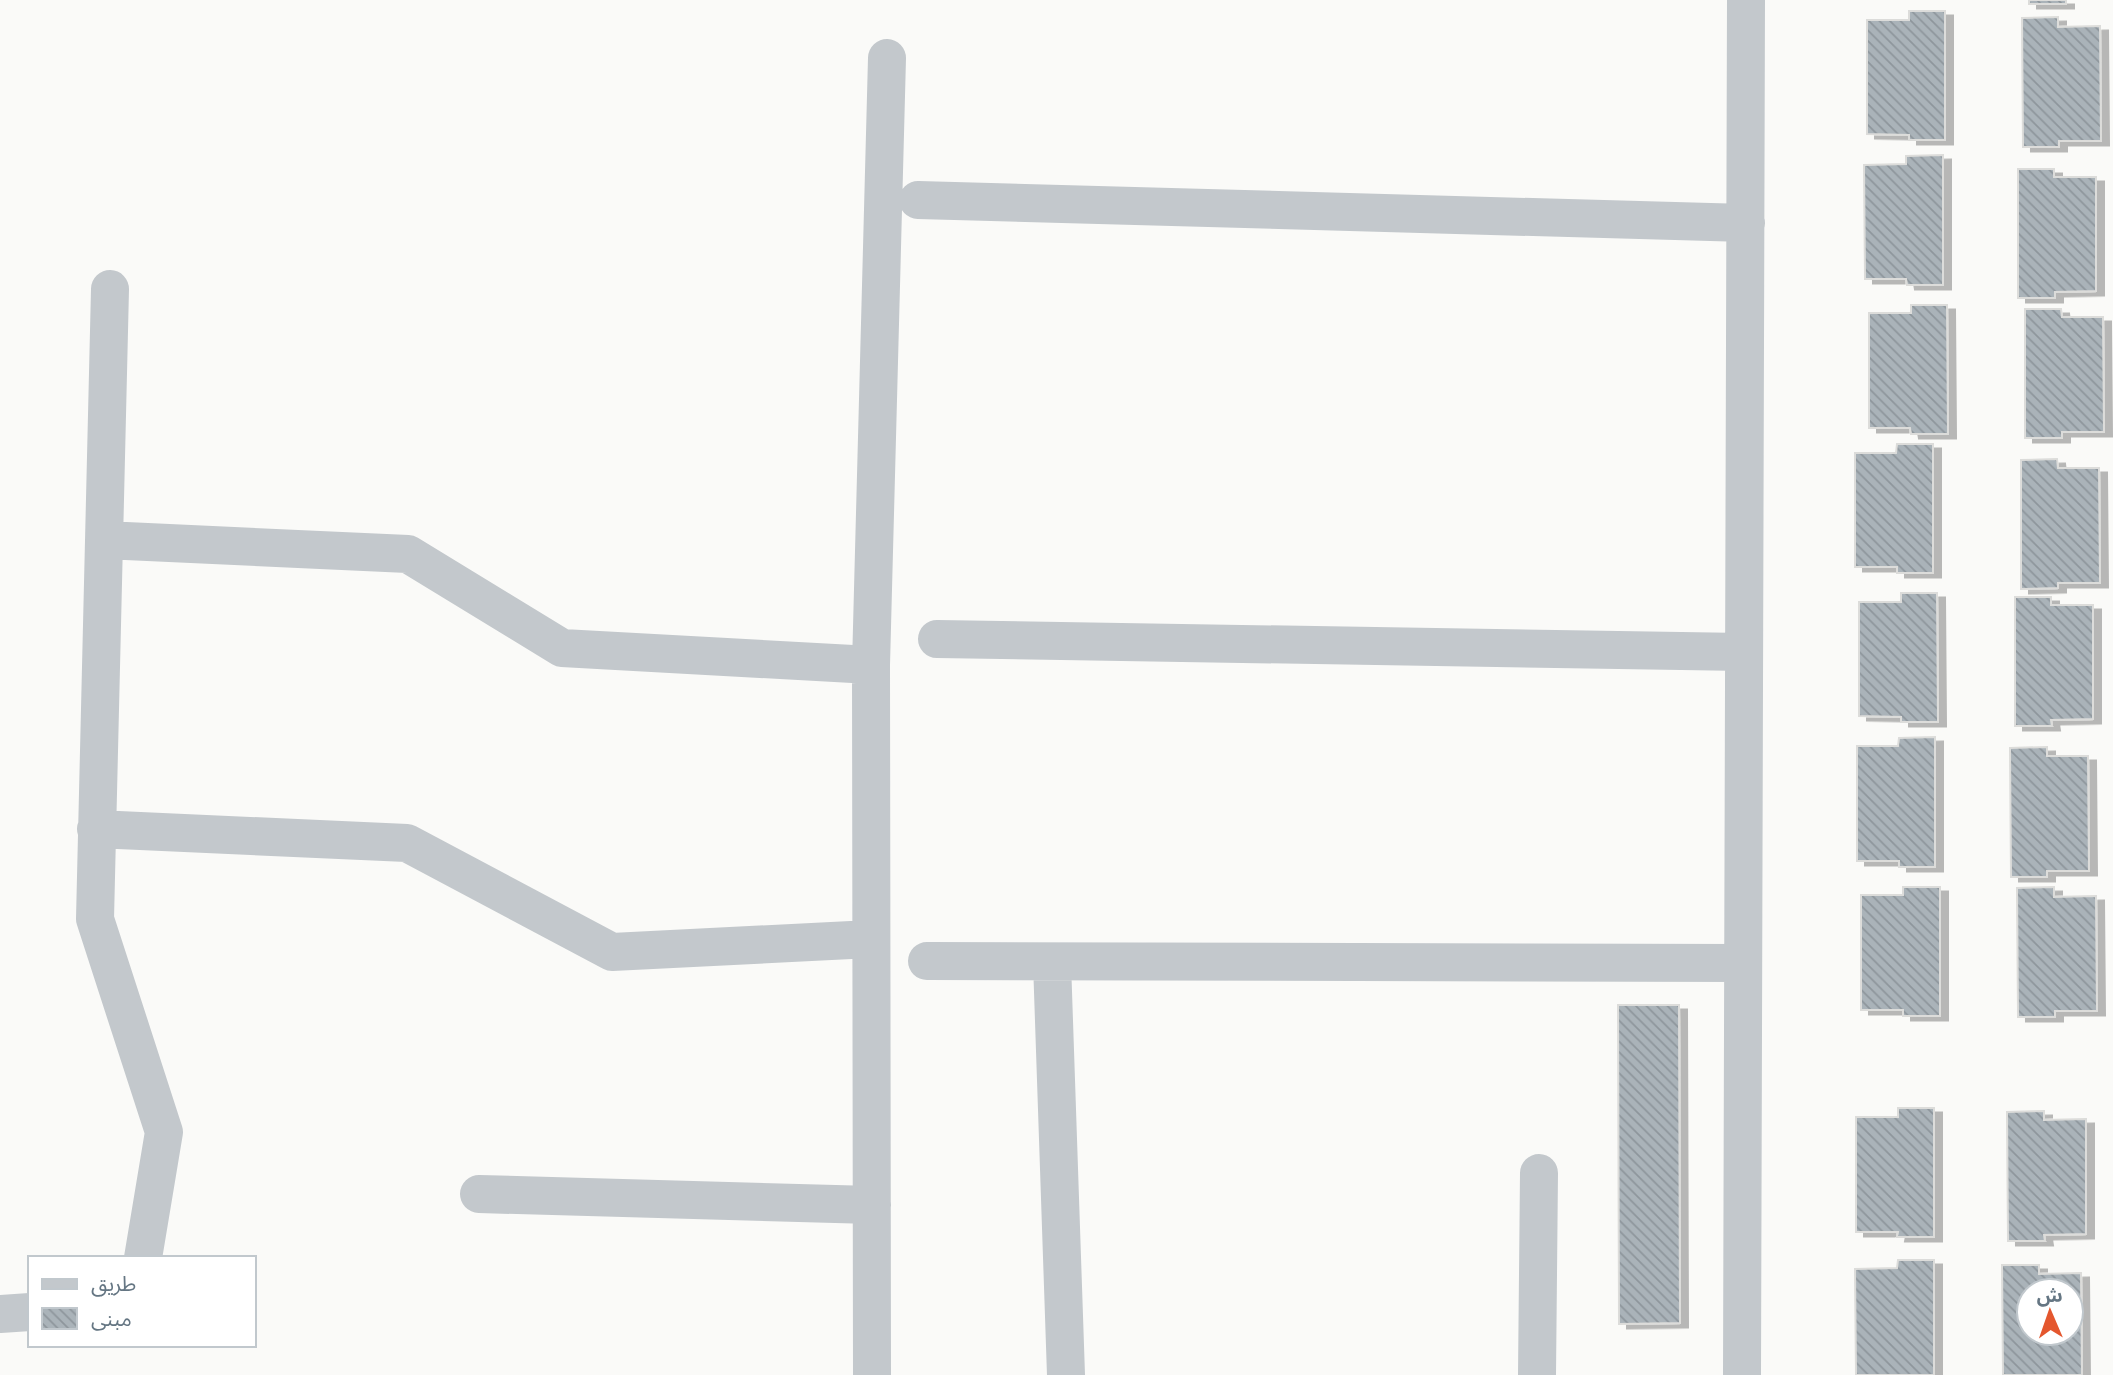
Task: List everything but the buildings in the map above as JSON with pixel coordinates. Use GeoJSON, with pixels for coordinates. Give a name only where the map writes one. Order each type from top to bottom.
{"type":"FeatureCollection","features":[{"type":"Feature","properties":{"kind":"street"},"geometry":{"type":"LineString","coordinates":[[1742,1375],[1746,0]]}},
{"type":"Feature","properties":{"kind":"street"},"geometry":{"type":"LineString","coordinates":[[872,1375],[871,665],[887,58]]}},
{"type":"Feature","properties":{"kind":"street"},"geometry":{"type":"LineString","coordinates":[[918,200],[1746,223]]}},
{"type":"Feature","properties":{"kind":"street"},"geometry":{"type":"LineString","coordinates":[[110,289],[95,919],[164,1132],[143,1256]]}},
{"type":"Feature","properties":{"kind":"street"},"geometry":{"type":"LineString","coordinates":[[104,540],[408,554],[562,648],[871,665]]}},
{"type":"Feature","properties":{"kind":"street"},"geometry":{"type":"LineString","coordinates":[[937,639],[1744,652]]}},
{"type":"Feature","properties":{"kind":"street"},"geometry":{"type":"LineString","coordinates":[[96,829],[407,842],[612,952],[871,939]]}},
{"type":"Feature","properties":{"kind":"street"},"geometry":{"type":"LineString","coordinates":[[927,961],[1743,963]]}},
{"type":"Feature","properties":{"kind":"street"},"geometry":{"type":"LineString","coordinates":[[1052,962],[1066,1375]]}},
{"type":"Feature","properties":{"kind":"street"},"geometry":{"type":"LineString","coordinates":[[1537,1375],[1539,1173]]}},
{"type":"Feature","properties":{"kind":"street"},"geometry":{"type":"LineString","coordinates":[[479,1194],[872,1205]]}},
{"type":"Feature","properties":{"kind":"street"},"geometry":{"type":"LineString","coordinates":[[0,1314],[28,1312]]}}]}
